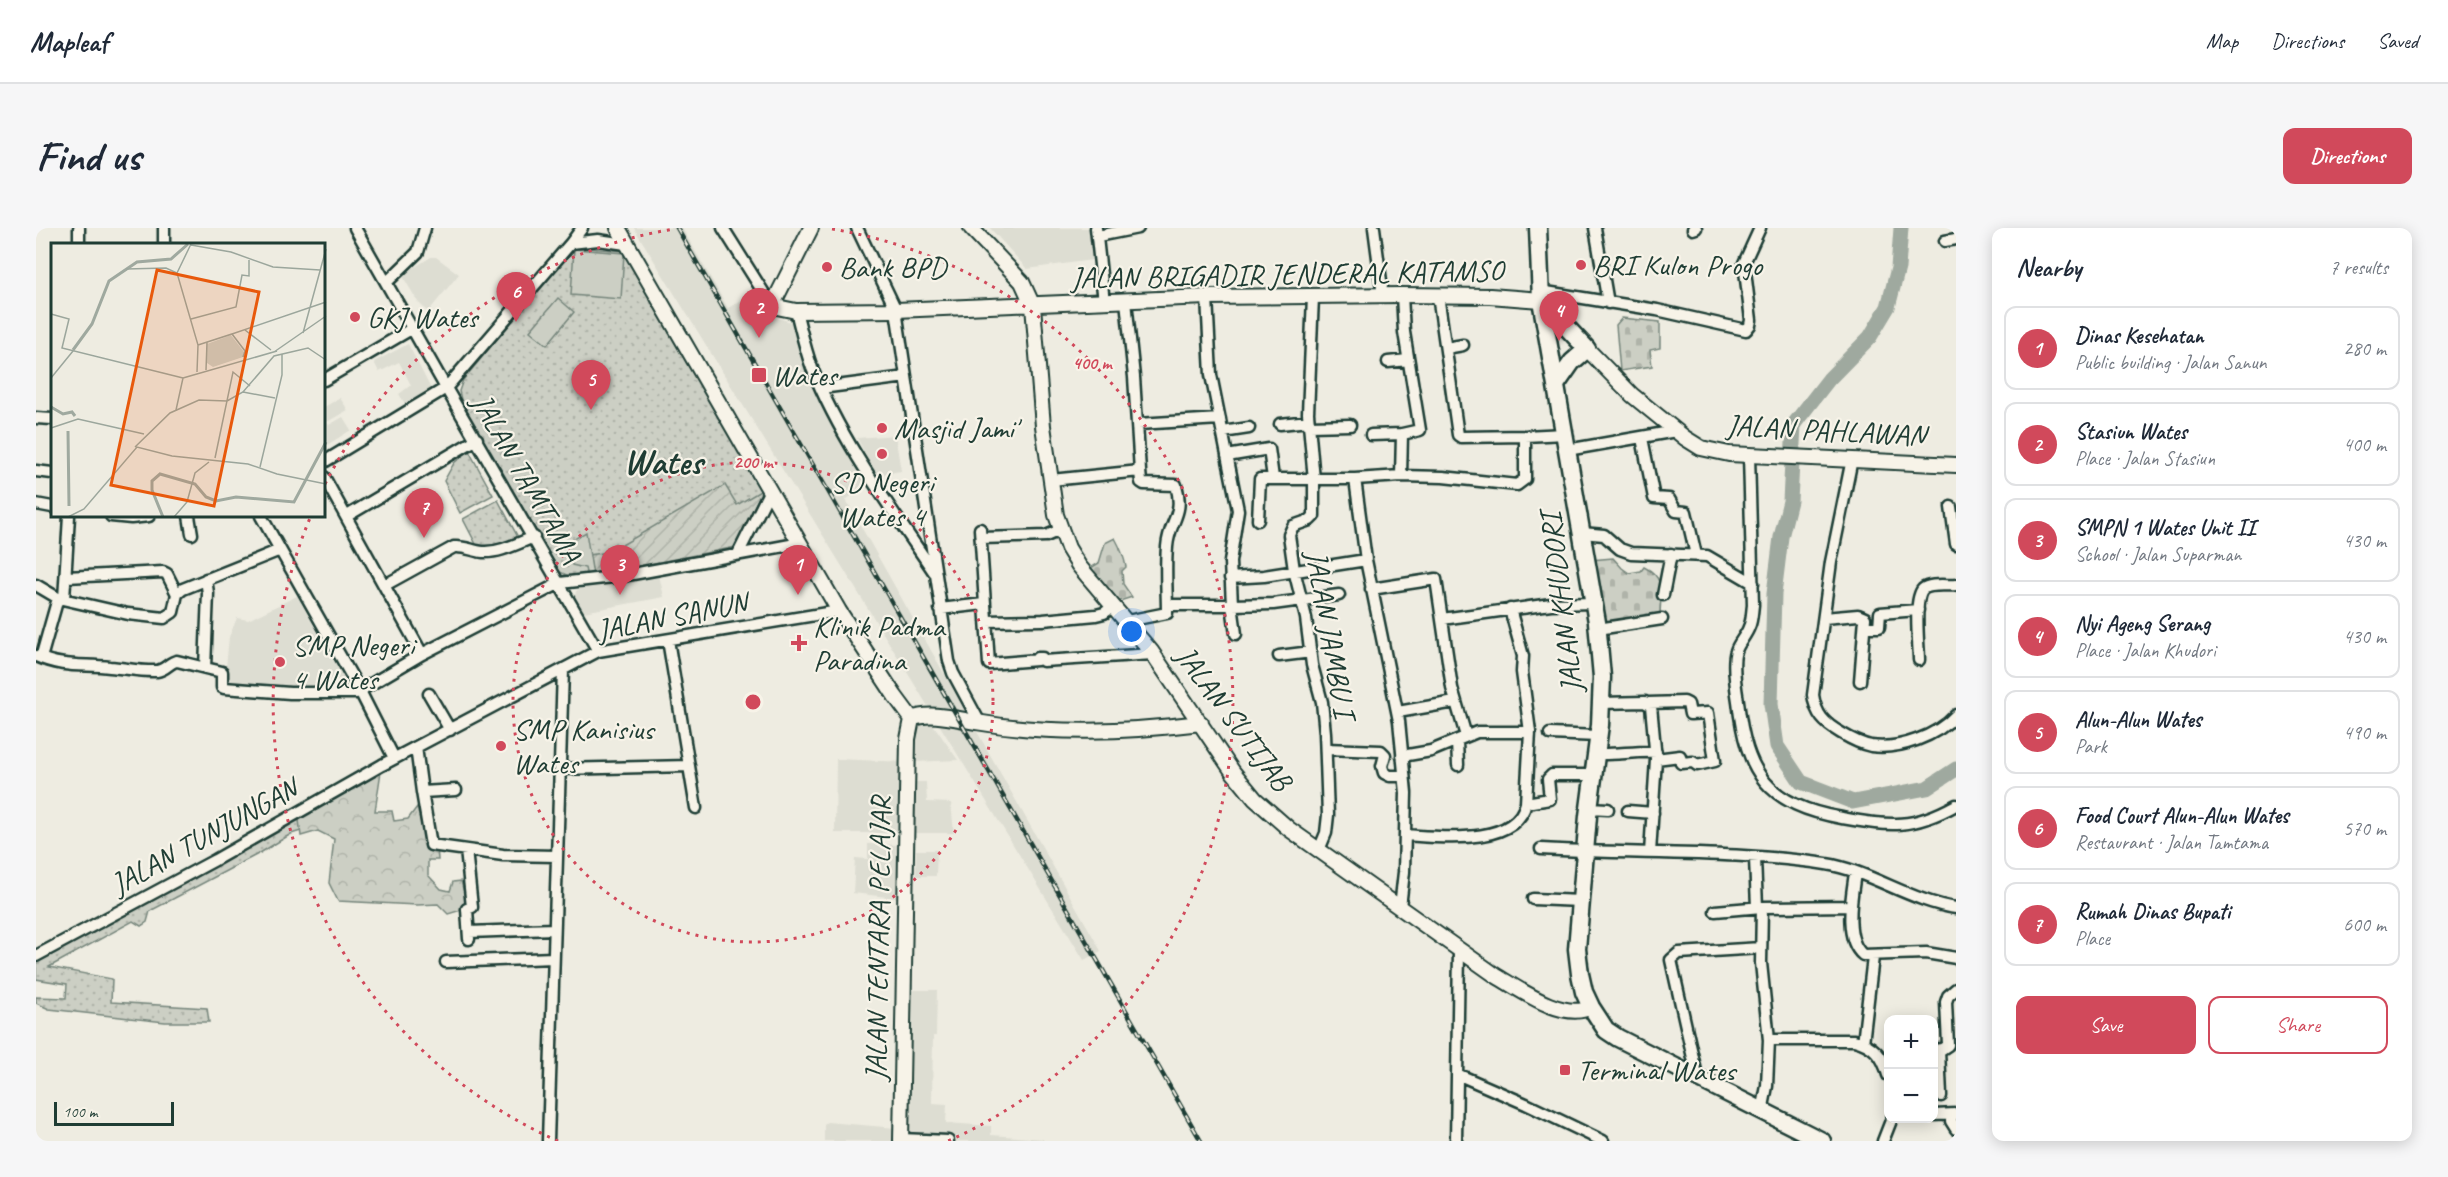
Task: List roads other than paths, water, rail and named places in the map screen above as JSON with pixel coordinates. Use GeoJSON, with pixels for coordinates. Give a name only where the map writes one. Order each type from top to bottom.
{"type":"FeatureCollection","features":[{"type":"Feature","properties":{"kind":"highway","name":"JALAN KHUDORI"},"geometry":{"type":"LineString","coordinates":[[1541,229],[1540,296],[1594,603],[1602,677],[1581,901],[1578,957],[1584,992],[1606,1030],[1618,1038],[1822,1141]]}},
{"type":"Feature","properties":{"kind":"highway","name":"JALAN PAHLAWAN"},"geometry":{"type":"LineString","coordinates":[[1540,296],[1587,349]]}},
{"type":"Feature","properties":{"kind":"highway"},"geometry":{"type":"LineString","coordinates":[[1556,385],[1572,362],[1587,349]]}},
{"type":"Feature","properties":{"kind":"main road"},"geometry":{"type":"LineString","coordinates":[[618,228],[839,611],[912,719],[921,715],[1081,732],[1201,723]]}},
{"type":"Feature","properties":{"kind":"main road"},"geometry":{"type":"LineString","coordinates":[[772,306],[811,228]]}},
{"type":"Feature","properties":{"kind":"main road"},"geometry":{"type":"LineString","coordinates":[[971,228],[1022,282],[1033,306]]}},
{"type":"Feature","properties":{"kind":"main road","name":"JALAN BRIGADIR JENDERAL KATAMSO"},"geometry":{"type":"LineString","coordinates":[[772,306],[795,311],[896,310],[1207,297],[1540,296]]}},
{"type":"Feature","properties":{"kind":"main road","name":"JALAN SUTIJAB"},"geometry":{"type":"LineString","coordinates":[[1033,306],[1043,426],[1060,530],[1079,566],[1152,654],[1233,772],[1255,799],[1289,829],[1459,951],[1525,993],[1557,1008],[1575,1013],[1591,1007]]}},
{"type":"Feature","properties":{"kind":"main road","name":"JALAN PAHLAWAN"},"geometry":{"type":"LineString","coordinates":[[1587,349],[1632,394],[1676,431],[1701,447],[1719,453],[1956,465]]}},
{"type":"Feature","properties":{"kind":"main road","name":"JALAN TENTARA PELAJAR"},"geometry":{"type":"LineString","coordinates":[[901,1140],[908,739],[912,719]]}},
{"type":"Feature","properties":{"kind":"street"},"geometry":{"type":"LineString","coordinates":[[326,461],[446,388],[355,228]]}},
{"type":"Feature","properties":{"kind":"street"},"geometry":{"type":"LineString","coordinates":[[387,282],[418,252],[423,244],[425,228]]}},
{"type":"Feature","properties":{"kind":"street","name":"JALAN TAMTAMA"},"geometry":{"type":"LineString","coordinates":[[582,228],[446,388],[598,651]]}},
{"type":"Feature","properties":{"kind":"street"},"geometry":{"type":"LineString","coordinates":[[723,228],[772,306]]}},
{"type":"Feature","properties":{"kind":"street"},"geometry":{"type":"LineString","coordinates":[[857,228],[896,310],[940,609],[953,673],[980,723]]}},
{"type":"Feature","properties":{"kind":"street"},"geometry":{"type":"LineString","coordinates":[[1104,302],[1097,232],[1138,228]]}},
{"type":"Feature","properties":{"kind":"street"},"geometry":{"type":"LineString","coordinates":[[1374,228],[1383,296]]}},
{"type":"Feature","properties":{"kind":"street"},"geometry":{"type":"LineString","coordinates":[[1595,228],[1608,303]]}},
{"type":"Feature","properties":{"kind":"street"},"geometry":{"type":"LineString","coordinates":[[1540,296],[1657,310],[1743,330],[1749,329],[1751,320],[1744,263],[1760,228]]}},
{"type":"Feature","properties":{"kind":"street"},"geometry":{"type":"LineString","coordinates":[[571,243],[598,240],[626,244]]}},
{"type":"Feature","properties":{"kind":"street"},"geometry":{"type":"LineString","coordinates":[[1371,435],[1420,431],[1408,360],[1402,295]]}},
{"type":"Feature","properties":{"kind":"street"},"geometry":{"type":"LineString","coordinates":[[1438,295],[1458,436],[1525,436],[1566,442],[1642,438],[1676,431]]}},
{"type":"Feature","properties":{"kind":"street"},"geometry":{"type":"LineString","coordinates":[[1207,297],[1210,368],[1238,510],[1230,558],[1236,634]]}},
{"type":"Feature","properties":{"kind":"street","name":"JALAN JAMBU I"},"geometry":{"type":"LineString","coordinates":[[1313,297],[1309,423],[1314,480],[1314,516],[1290,529],[1294,570],[1302,599],[1322,702],[1328,816],[1326,832],[1318,850]]}},
{"type":"Feature","properties":{"kind":"street"},"geometry":{"type":"LineString","coordinates":[[1126,301],[1142,483],[1176,484],[1179,497],[1179,513],[1168,535],[1166,548],[1167,613],[1126,621]]}},
{"type":"Feature","properties":{"kind":"street"},"geometry":{"type":"LineString","coordinates":[[795,311],[811,366],[821,388],[880,494],[936,574]]}},
{"type":"Feature","properties":{"kind":"street"},"geometry":{"type":"LineString","coordinates":[[326,379],[412,328]]}},
{"type":"Feature","properties":{"kind":"street"},"geometry":{"type":"LineString","coordinates":[[1446,348],[1463,345]]}},
{"type":"Feature","properties":{"kind":"street"},"geometry":{"type":"LineString","coordinates":[[1388,362],[1408,360]]}},
{"type":"Feature","properties":{"kind":"street"},"geometry":{"type":"LineString","coordinates":[[821,388],[906,377]]}},
{"type":"Feature","properties":{"kind":"street"},"geometry":{"type":"LineString","coordinates":[[36,418],[51,419]]}},
{"type":"Feature","properties":{"kind":"street"},"geometry":{"type":"LineString","coordinates":[[1137,424],[1220,419]]}},
{"type":"Feature","properties":{"kind":"street"},"geometry":{"type":"LineString","coordinates":[[1280,424],[1350,425]]}},
{"type":"Feature","properties":{"kind":"street"},"geometry":{"type":"LineString","coordinates":[[1223,432],[1249,428]]}},
{"type":"Feature","properties":{"kind":"street"},"geometry":{"type":"LineString","coordinates":[[1401,476],[1402,434]]}},
{"type":"Feature","properties":{"kind":"street"},"geometry":{"type":"LineString","coordinates":[[1258,520],[1259,481],[1274,478],[1314,480],[1401,476],[1443,477],[1517,485],[1525,479],[1525,436]]}},
{"type":"Feature","properties":{"kind":"street"},"geometry":{"type":"LineString","coordinates":[[1642,438],[1654,498],[1669,499],[1676,511],[1686,512],[1696,555]]}},
{"type":"Feature","properties":{"kind":"street"},"geometry":{"type":"LineString","coordinates":[[347,516],[477,439]]}},
{"type":"Feature","properties":{"kind":"street"},"geometry":{"type":"LineString","coordinates":[[1227,456],[1269,449],[1274,478]]}},
{"type":"Feature","properties":{"kind":"street"},"geometry":{"type":"LineString","coordinates":[[1750,454],[1753,605],[1750,625],[1736,652],[1737,693],[1744,746],[1754,768],[1788,801],[1810,812],[1904,826],[1956,805]]}},
{"type":"Feature","properties":{"kind":"street"},"geometry":{"type":"LineString","coordinates":[[1852,459],[1831,562],[1813,695],[1817,714],[1830,727],[1853,740],[1871,746],[1894,746],[1935,732],[1956,715]]}},
{"type":"Feature","properties":{"kind":"street"},"geometry":{"type":"LineString","coordinates":[[36,471],[51,473]]}},
{"type":"Feature","properties":{"kind":"street"},"geometry":{"type":"LineString","coordinates":[[1051,480],[1140,471]]}},
{"type":"Feature","properties":{"kind":"street"},"geometry":{"type":"LineString","coordinates":[[1355,479],[1365,560],[1398,712],[1404,776],[1405,835],[1400,907]]}},
{"type":"Feature","properties":{"kind":"street"},"geometry":{"type":"LineString","coordinates":[[326,480],[422,654]]}},
{"type":"Feature","properties":{"kind":"street"},"geometry":{"type":"LineString","coordinates":[[738,554],[770,490]]}},
{"type":"Feature","properties":{"kind":"street"},"geometry":{"type":"LineString","coordinates":[[36,504],[51,507]]}},
{"type":"Feature","properties":{"kind":"street"},"geometry":{"type":"LineString","coordinates":[[1952,507],[1956,544]]}},
{"type":"Feature","properties":{"kind":"street"},"geometry":{"type":"LineString","coordinates":[[69,518],[67,578],[38,657],[77,667],[106,666],[158,671],[175,661],[222,672],[222,687],[224,688],[323,694],[352,694],[360,691],[422,654],[560,583],[622,576],[801,543]]}},
{"type":"Feature","properties":{"kind":"street"},"geometry":{"type":"LineString","coordinates":[[190,518],[192,534]]}},
{"type":"Feature","properties":{"kind":"street"},"geometry":{"type":"LineString","coordinates":[[262,518],[360,691],[394,758]]}},
{"type":"Feature","properties":{"kind":"street"},"geometry":{"type":"LineString","coordinates":[[1060,530],[1046,536],[981,534],[989,664],[1037,660],[1037,658],[1042,658],[1043,661],[1152,654]]}},
{"type":"Feature","properties":{"kind":"street"},"geometry":{"type":"LineString","coordinates":[[1582,533],[1604,535],[1625,552],[1707,556],[1753,583]]}},
{"type":"Feature","properties":{"kind":"street"},"geometry":{"type":"LineString","coordinates":[[385,585],[454,547],[463,546],[486,552],[534,537]]}},
{"type":"Feature","properties":{"kind":"street"},"geometry":{"type":"LineString","coordinates":[[36,585],[61,599],[128,614],[164,618],[173,612],[177,594],[183,589],[280,550]]}},
{"type":"Feature","properties":{"kind":"street"},"geometry":{"type":"LineString","coordinates":[[1663,595],[1671,554]]}},
{"type":"Feature","properties":{"kind":"street"},"geometry":{"type":"LineString","coordinates":[[1230,578],[1365,560]]}},
{"type":"Feature","properties":{"kind":"street"},"geometry":{"type":"LineString","coordinates":[[67,578],[163,572],[167,574],[177,594]]}},
{"type":"Feature","properties":{"kind":"street"},"geometry":{"type":"LineString","coordinates":[[1371,590],[1435,578],[1462,738],[1458,765]]}},
{"type":"Feature","properties":{"kind":"street"},"geometry":{"type":"LineString","coordinates":[[205,668],[208,603],[206,579]]}},
{"type":"Feature","properties":{"kind":"street"},"geometry":{"type":"LineString","coordinates":[[1919,660],[1920,595],[1924,589],[1956,585]]}},
{"type":"Feature","properties":{"kind":"street"},"geometry":{"type":"LineString","coordinates":[[1167,605],[1273,604],[1339,595]]}},
{"type":"Feature","properties":{"kind":"street"},"geometry":{"type":"LineString","coordinates":[[1442,619],[1551,604],[1594,603]]}},
{"type":"Feature","properties":{"kind":"street"},"geometry":{"type":"LineString","coordinates":[[940,609],[984,604]]}},
{"type":"Feature","properties":{"kind":"street"},"geometry":{"type":"LineString","coordinates":[[986,621],[1043,620],[1096,615],[1114,606]]}},
{"type":"Feature","properties":{"kind":"street"},"geometry":{"type":"LineString","coordinates":[[1405,835],[1457,838],[1477,836],[1516,822],[1524,812],[1530,732],[1522,672],[1523,656],[1510,609]]}},
{"type":"Feature","properties":{"kind":"street"},"geometry":{"type":"LineString","coordinates":[[1866,627],[1879,627],[1880,613],[1918,610]]}},
{"type":"Feature","properties":{"kind":"street","name":"JALAN SANUN"},"geometry":{"type":"LineString","coordinates":[[394,758],[598,651],[839,611]]}},
{"type":"Feature","properties":{"kind":"street"},"geometry":{"type":"LineString","coordinates":[[1824,618],[1863,615],[1865,618],[1860,681]]}},
{"type":"Feature","properties":{"kind":"street"},"geometry":{"type":"LineString","coordinates":[[1598,629],[1662,619]]}},
{"type":"Feature","properties":{"kind":"street"},"geometry":{"type":"LineString","coordinates":[[668,640],[696,808]]}},
{"type":"Feature","properties":{"kind":"street"},"geometry":{"type":"LineString","coordinates":[[1279,656],[1311,652]]}},
{"type":"Feature","properties":{"kind":"street"},"geometry":{"type":"LineString","coordinates":[[548,1141],[564,669]]}},
{"type":"Feature","properties":{"kind":"street"},"geometry":{"type":"LineString","coordinates":[[429,694],[450,730]]}},
{"type":"Feature","properties":{"kind":"street"},"geometry":{"type":"LineString","coordinates":[[1398,712],[1455,702]]}},
{"type":"Feature","properties":{"kind":"street"},"geometry":{"type":"LineString","coordinates":[[1596,754],[1620,756],[1638,751],[1656,756],[1680,756],[1681,763],[1718,764],[1708,713],[1690,714],[1688,704],[1684,702],[1601,703]]}},
{"type":"Feature","properties":{"kind":"street"},"geometry":{"type":"LineString","coordinates":[[1648,703],[1654,730],[1656,756],[1650,853]]}},
{"type":"Feature","properties":{"kind":"street"},"geometry":{"type":"LineString","coordinates":[[1402,756],[1431,751],[1477,732],[1530,732]]}},
{"type":"Feature","properties":{"kind":"street"},"geometry":{"type":"LineString","coordinates":[[1550,734],[1598,736]]}},
{"type":"Feature","properties":{"kind":"street"},"geometry":{"type":"LineString","coordinates":[[416,747],[430,844],[502,855],[557,856]]}},
{"type":"Feature","properties":{"kind":"street"},"geometry":{"type":"LineString","coordinates":[[1326,750],[1381,751],[1385,755],[1382,766],[1384,773],[1390,776],[1404,776]]}},
{"type":"Feature","properties":{"kind":"street","name":"JALAN TUNJUNGAN"},"geometry":{"type":"LineString","coordinates":[[36,956],[211,862],[394,758]]}},
{"type":"Feature","properties":{"kind":"street"},"geometry":{"type":"LineString","coordinates":[[560,769],[689,766]]}},
{"type":"Feature","properties":{"kind":"street"},"geometry":{"type":"LineString","coordinates":[[1526,803],[1550,799],[1550,776],[1593,775]]}},
{"type":"Feature","properties":{"kind":"street"},"geometry":{"type":"LineString","coordinates":[[422,792],[456,790]]}},
{"type":"Feature","properties":{"kind":"street"},"geometry":{"type":"LineString","coordinates":[[1589,808],[1608,809]]}},
{"type":"Feature","properties":{"kind":"street"},"geometry":{"type":"LineString","coordinates":[[1629,811],[1653,813]]}},
{"type":"Feature","properties":{"kind":"street"},"geometry":{"type":"LineString","coordinates":[[1541,849],[1755,858],[1828,864],[1930,902],[1956,908]]}},
{"type":"Feature","properties":{"kind":"street"},"geometry":{"type":"LineString","coordinates":[[466,850],[472,907],[467,909],[469,936],[554,929]]}},
{"type":"Feature","properties":{"kind":"street"},"geometry":{"type":"LineString","coordinates":[[1755,858],[1760,907],[1761,963],[1769,1040],[1767,1086],[1762,1112]]}},
{"type":"Feature","properties":{"kind":"street"},"geometry":{"type":"LineString","coordinates":[[1855,873],[1851,928],[1858,952],[1863,956],[1873,957],[1926,953],[1956,958]]}},
{"type":"Feature","properties":{"kind":"street"},"geometry":{"type":"LineString","coordinates":[[1533,899],[1581,901]]}},
{"type":"Feature","properties":{"kind":"street"},"geometry":{"type":"LineString","coordinates":[[1715,911],[1760,907],[1851,906]]}},
{"type":"Feature","properties":{"kind":"street"},"geometry":{"type":"LineString","coordinates":[[1698,1080],[1671,960],[1679,952],[1761,948]]}},
{"type":"Feature","properties":{"kind":"street"},"geometry":{"type":"LineString","coordinates":[[1456,1141],[1459,951]]}},
{"type":"Feature","properties":{"kind":"street"},"geometry":{"type":"LineString","coordinates":[[1863,1042],[1873,957]]}},
{"type":"Feature","properties":{"kind":"street"},"geometry":{"type":"LineString","coordinates":[[446,963],[553,958]]}},
{"type":"Feature","properties":{"kind":"street"},"geometry":{"type":"LineString","coordinates":[[1938,1049],[1946,1047],[1949,1043],[1946,1002],[1948,996],[1956,989]]}},
{"type":"Feature","properties":{"kind":"street"},"geometry":{"type":"LineString","coordinates":[[1769,1040],[1854,1040],[1884,1053]]}},
{"type":"Feature","properties":{"kind":"street"},"geometry":{"type":"LineString","coordinates":[[1938,1068],[1941,1096]]}},
{"type":"Feature","properties":{"kind":"street"},"geometry":{"type":"LineString","coordinates":[[1457,1074],[1526,1104],[1598,1140]]}},
{"type":"Feature","properties":{"kind":"street"},"geometry":{"type":"LineString","coordinates":[[1938,1115],[1954,1114],[1951,1121],[1956,1129]]}},
{"type":"Feature","properties":{"kind":"street"},"geometry":{"type":"LineString","coordinates":[[1882,1141],[1890,1123]]}},
{"type":"Feature","properties":{"kind":"street"},"geometry":{"type":"LineString","coordinates":[[901,1140],[948,1141]]}},
{"type":"Feature","properties":{"kind":"waterway"},"geometry":{"type":"LineString","coordinates":[[1901,228],[1898,268],[1888,307],[1870,337],[1829,379],[1794,424],[1790,501],[1781,537],[1774,594],[1771,704],[1777,746],[1801,782],[1853,802],[1927,788],[1956,769]]}},
{"type":"Feature","properties":{"kind":"railway"},"geometry":{"type":"LineString","coordinates":[[677,228],[1201,1141]]}},
{"type":"Feature","properties":{"kind":"place","name":"BRI Kulon Progo"},"geometry":{"type":"Point","coordinates":[1581,265]}},
{"type":"Feature","properties":{"kind":"place","name":"Bank BPD"},"geometry":{"type":"Point","coordinates":[827,267]}},
{"type":"Feature","properties":{"kind":"place","name":"GKJ Wates"},"geometry":{"type":"Point","coordinates":[355,317]}},
{"type":"Feature","properties":{"kind":"place","name":"Food Court Alun-Alun Wates"},"geometry":{"type":"Point","coordinates":[516,322]}},
{"type":"Feature","properties":{"kind":"place","name":"Stasiun Wates"},"geometry":{"type":"Point","coordinates":[759,338]}},
{"type":"Feature","properties":{"kind":"place","name":"Nyi Ageng Serang"},"geometry":{"type":"Point","coordinates":[1559,341]}},
{"type":"Feature","properties":{"kind":"place","name":"Wates"},"geometry":{"type":"Point","coordinates":[759,375]}},
{"type":"Feature","properties":{"kind":"place","name":"Alun-Alun Wates"},"geometry":{"type":"Point","coordinates":[591,410]}},
{"type":"Feature","properties":{"kind":"place","name":"Masjid Jami'"},"geometry":{"type":"Point","coordinates":[882,428]}},
{"type":"Feature","properties":{"kind":"place","name":"SD Negeri Wates 4"},"geometry":{"type":"Point","coordinates":[882,454]}},
{"type":"Feature","properties":{"kind":"place","name":"Rumah Dinas Bupati"},"geometry":{"type":"Point","coordinates":[424,538]}},
{"type":"Feature","properties":{"kind":"place","name":"SMPN 1 Wates Unit II"},"geometry":{"type":"Point","coordinates":[620,595]}},
{"type":"Feature","properties":{"kind":"place","name":"Dinas Kesehatan"},"geometry":{"type":"Point","coordinates":[798,595]}},
{"type":"Feature","properties":{"kind":"place","name":"Klinik Padma Paradina"},"geometry":{"type":"Point","coordinates":[799,643]}},
{"type":"Feature","properties":{"kind":"place","name":"SMP Negeri 4 Wates"},"geometry":{"type":"Point","coordinates":[280,662]}},
{"type":"Feature","properties":{"kind":"place","name":"SMP Kanisius Wates"},"geometry":{"type":"Point","coordinates":[501,746]}},
{"type":"Feature","properties":{"kind":"place","name":"Terminal Wates"},"geometry":{"type":"Point","coordinates":[1565,1070]}},
{"type":"Feature","properties":{"kind":"district","name":"Wates"},"geometry":{"type":"Point","coordinates":[663,461]}}]}
